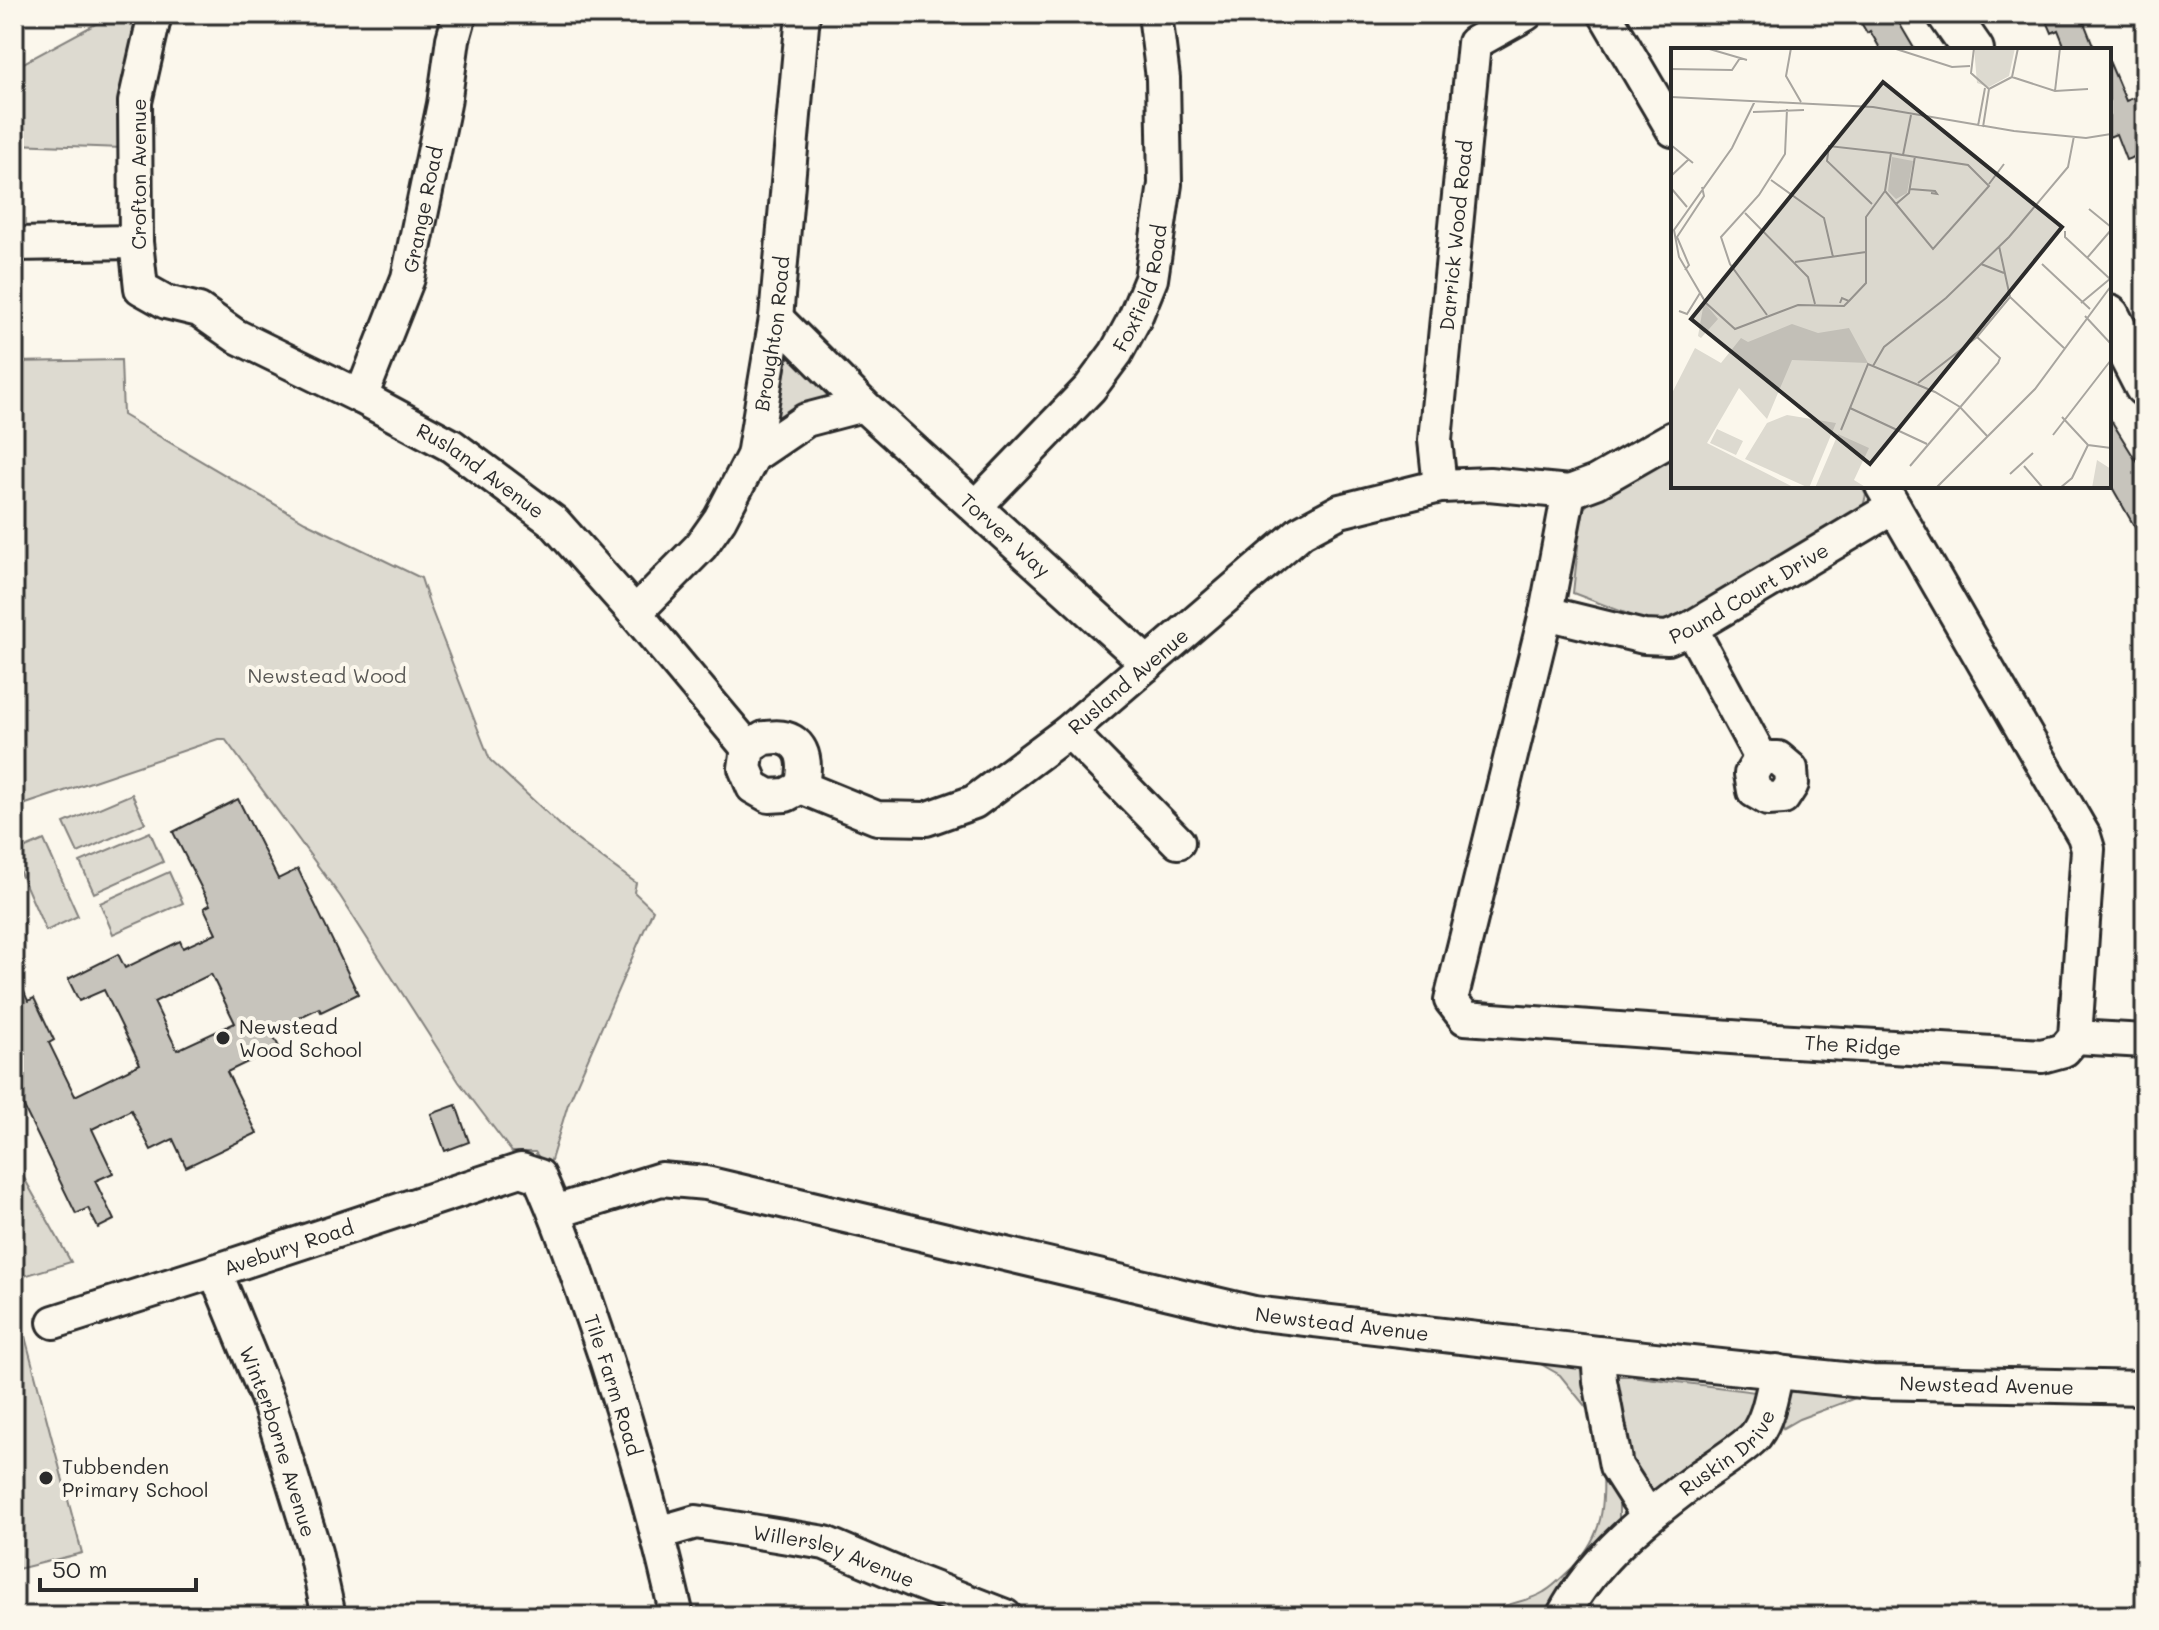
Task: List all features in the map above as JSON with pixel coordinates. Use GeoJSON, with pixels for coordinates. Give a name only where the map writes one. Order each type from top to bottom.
{"type":"FeatureCollection","features":[{"type":"Feature","properties":{"kind":"main road"},"geometry":{"type":"LineString","coordinates":[[1948,14],[1972,48]]}},
{"type":"Feature","properties":{"kind":"main road"},"geometry":{"type":"LineString","coordinates":[[2111,320],[2145,386]]}},
{"type":"Feature","properties":{"kind":"street","name":"Crofton Avenue"},"geometry":{"type":"LineString","coordinates":[[141,288],[136,242],[135,102],[155,14]]}},
{"type":"Feature","properties":{"kind":"street","name":"Grange Road"},"geometry":{"type":"LineString","coordinates":[[361,397],[408,278],[460,14]]}},
{"type":"Feature","properties":{"kind":"street","name":"Broughton Road"},"geometry":{"type":"LineString","coordinates":[[635,613],[701,546],[720,519],[753,456],[776,318],[803,14]]}},
{"type":"Feature","properties":{"kind":"street","name":"Foxfield Road"},"geometry":{"type":"LineString","coordinates":[[976,506],[1099,376],[1135,318],[1151,279],[1165,184],[1163,78],[1155,14]]}},
{"type":"Feature","properties":{"kind":"street","name":"Darrick Wood Road"},"geometry":{"type":"LineString","coordinates":[[1440,486],[1435,440],[1474,43],[1526,14]]}},
{"type":"Feature","properties":{"kind":"street"},"geometry":{"type":"LineString","coordinates":[[1605,14],[1671,127]]}},
{"type":"Feature","properties":{"kind":"street"},"geometry":{"type":"LineString","coordinates":[[14,244],[136,242]]}},
{"type":"Feature","properties":{"kind":"street","name":"Rusland Avenue"},"geometry":{"type":"LineString","coordinates":[[141,288],[166,302],[199,310],[236,336],[452,446],[554,522],[748,748]]}},
{"type":"Feature","properties":{"kind":"street","name":"Torver Way"},"geometry":{"type":"LineString","coordinates":[[776,318],[863,405],[1148,664]]}},
{"type":"Feature","properties":{"kind":"street"},"geometry":{"type":"LineString","coordinates":[[753,456],[806,420],[863,405]]}},
{"type":"Feature","properties":{"kind":"street"},"geometry":{"type":"LineString","coordinates":[[1546,613],[1569,492],[1596,482],[1671,439]]}},
{"type":"Feature","properties":{"kind":"street","name":"Rusland Avenue"},"geometry":{"type":"LineString","coordinates":[[801,787],[877,818],[926,819],[974,802],[1069,731],[1301,532],[1340,511],[1440,486],[1489,484],[1569,492]]}},
{"type":"Feature","properties":{"kind":"street"},"geometry":{"type":"LineString","coordinates":[[1888,496],[2084,836],[2088,849],[2075,1037],[2145,1041]]}},
{"type":"Feature","properties":{"kind":"street","name":"Pound Court Drive"},"geometry":{"type":"LineString","coordinates":[[1546,613],[1644,637],[1668,638],[1691,628],[1888,496]]}},
{"type":"Feature","properties":{"kind":"street","name":"The Ridge"},"geometry":{"type":"LineString","coordinates":[[1546,613],[1451,1000],[1465,1018],[2042,1056],[2064,1050],[2075,1037]]}},
{"type":"Feature","properties":{"kind":"street"},"geometry":{"type":"LineString","coordinates":[[1691,628],[1761,758]]}},
{"type":"Feature","properties":{"kind":"street"},"geometry":{"type":"LineString","coordinates":[[1069,731],[1178,842]]}},
{"type":"Feature","properties":{"kind":"street"},"geometry":{"type":"LineString","coordinates":[[764,738],[785,738],[801,750],[806,770],[801,787],[786,795],[769,796],[753,787],[745,768],[748,748],[764,738]]}},
{"type":"Feature","properties":{"kind":"street","name":"Tile Farm Road"},"geometry":{"type":"LineString","coordinates":[[521,1170],[539,1176],[555,1212],[608,1364],[658,1533],[677,1616]]}},
{"type":"Feature","properties":{"kind":"street","name":"Avebury Road"},"geometry":{"type":"LineString","coordinates":[[54,1322],[521,1170]]}},
{"type":"Feature","properties":{"kind":"street","name":"Newstead Avenue"},"geometry":{"type":"LineString","coordinates":[[555,1212],[661,1179],[706,1183],[1254,1313],[1872,1382],[2145,1388]]}},
{"type":"Feature","properties":{"kind":"street","name":"Winterborne Avenue"},"geometry":{"type":"LineString","coordinates":[[215,1271],[269,1403],[315,1552],[329,1616]]}},
{"type":"Feature","properties":{"kind":"street"},"geometry":{"type":"LineString","coordinates":[[1598,1353],[1600,1381],[1616,1466],[1648,1516]]}},
{"type":"Feature","properties":{"kind":"street","name":"Ruskin Drive"},"geometry":{"type":"LineString","coordinates":[[1563,1616],[1576,1591],[1648,1516],[1755,1436],[1768,1410],[1777,1371]]}},
{"type":"Feature","properties":{"kind":"street","name":"Willersley Avenue"},"geometry":{"type":"LineString","coordinates":[[658,1533],[696,1522],[825,1543],[1005,1616]]}},
{"type":"Feature","properties":{"kind":"green space"},"geometry":{"type":"Polygon","coordinates":[[[114,14],[144,14],[118,97],[122,148],[14,144],[14,68],[114,14]]]}},
{"type":"Feature","properties":{"kind":"green space"},"geometry":{"type":"Polygon","coordinates":[[[790,349],[843,399],[772,434],[790,349]]]}},
{"type":"Feature","properties":{"kind":"green space","name":"Newstead Wood"},"geometry":{"type":"Polygon","coordinates":[[[121,360],[123,415],[305,522],[421,578],[490,760],[573,837],[636,883],[634,892],[653,910],[568,1104],[548,1170],[535,1152],[512,1152],[459,1082],[340,896],[225,739],[14,808],[14,362],[121,360]]]}},
{"type":"Feature","properties":{"kind":"green space"},"geometry":{"type":"Polygon","coordinates":[[[1671,451],[1671,488],[1862,488],[1866,495],[1863,507],[1678,618],[1654,624],[1573,593],[1582,510],[1601,491],[1671,451]]]}},
{"type":"Feature","properties":{"kind":"green space"},"geometry":{"type":"Polygon","coordinates":[[[132,794],[145,823],[78,853],[64,823],[132,794]]]}},
{"type":"Feature","properties":{"kind":"green space"},"geometry":{"type":"Polygon","coordinates":[[[150,832],[163,862],[94,893],[80,862],[150,832]]]}},
{"type":"Feature","properties":{"kind":"green space"},"geometry":{"type":"Polygon","coordinates":[[[44,840],[78,916],[46,931],[14,859],[14,853],[44,840]]]}},
{"type":"Feature","properties":{"kind":"green space"},"geometry":{"type":"Polygon","coordinates":[[[169,872],[183,903],[113,934],[100,903],[169,872]]]}},
{"type":"Feature","properties":{"kind":"green space"},"geometry":{"type":"Polygon","coordinates":[[[14,1160],[71,1262],[14,1279],[14,1160]]]}},
{"type":"Feature","properties":{"kind":"green space"},"geometry":{"type":"Polygon","coordinates":[[[22,1325],[82,1553],[14,1570],[14,1327],[22,1325]]]}},
{"type":"Feature","properties":{"kind":"green space"},"geometry":{"type":"Polygon","coordinates":[[[1537,1362],[1577,1366],[1587,1376],[1589,1411],[1560,1375],[1537,1362]]]}},
{"type":"Feature","properties":{"kind":"green space"},"geometry":{"type":"Polygon","coordinates":[[[1618,1376],[1756,1392],[1751,1424],[1657,1493],[1647,1491],[1633,1471],[1612,1386],[1618,1376]]]}},
{"type":"Feature","properties":{"kind":"green space"},"geometry":{"type":"Polygon","coordinates":[[[1791,1391],[1866,1394],[1783,1428],[1780,1422],[1791,1391]]]}},
{"type":"Feature","properties":{"kind":"green space"},"geometry":{"type":"Polygon","coordinates":[[[1603,1461],[1619,1503],[1619,1523],[1593,1547],[1552,1603],[1537,1616],[1504,1616],[1490,1610],[1544,1592],[1584,1554],[1600,1518],[1603,1461]]]}},
{"type":"Feature","properties":{"kind":"building"},"geometry":{"type":"Polygon","coordinates":[[[1856,14],[1899,14],[1895,16],[1914,48],[1880,48],[1870,31],[1867,33],[1856,14]]]}},
{"type":"Feature","properties":{"kind":"building"},"geometry":{"type":"Polygon","coordinates":[[[2044,14],[2096,14],[2083,20],[2094,48],[2065,48],[2058,30],[2052,33],[2044,14]]]}},
{"type":"Feature","properties":{"kind":"building"},"geometry":{"type":"Polygon","coordinates":[[[2111,66],[2126,101],[2138,96],[2145,111],[2145,153],[2126,160],[2116,134],[2111,136],[2111,66]]]}},
{"type":"Feature","properties":{"kind":"building"},"geometry":{"type":"Polygon","coordinates":[[[2111,420],[2145,475],[2145,545],[2111,486],[2111,420]]]}},
{"type":"Feature","properties":{"kind":"building"},"geometry":{"type":"Polygon","coordinates":[[[238,799],[278,879],[298,869],[358,994],[271,1031],[279,1047],[227,1072],[257,1133],[186,1167],[173,1139],[151,1150],[131,1110],[92,1129],[113,1173],[95,1181],[114,1220],[98,1228],[88,1208],[76,1214],[14,1087],[14,969],[28,1001],[34,998],[54,1040],[49,1043],[75,1096],[140,1064],[104,990],[79,1001],[68,979],[118,954],[125,968],[180,941],[183,948],[216,933],[204,908],[210,905],[173,832],[238,799]],[[211,974],[154,1002],[177,1050],[235,1023],[211,974]]]}},
{"type":"Feature","properties":{"kind":"building"},"geometry":{"type":"Polygon","coordinates":[[[456,1105],[469,1142],[445,1151],[431,1114],[456,1105]]]}},
{"type":"Feature","properties":{"kind":"place","name":"Newstead Wood School"},"geometry":{"type":"Point","coordinates":[223,1038]}},
{"type":"Feature","properties":{"kind":"place","name":"Tubbenden Primary School"},"geometry":{"type":"Point","coordinates":[46,1478]}}]}
